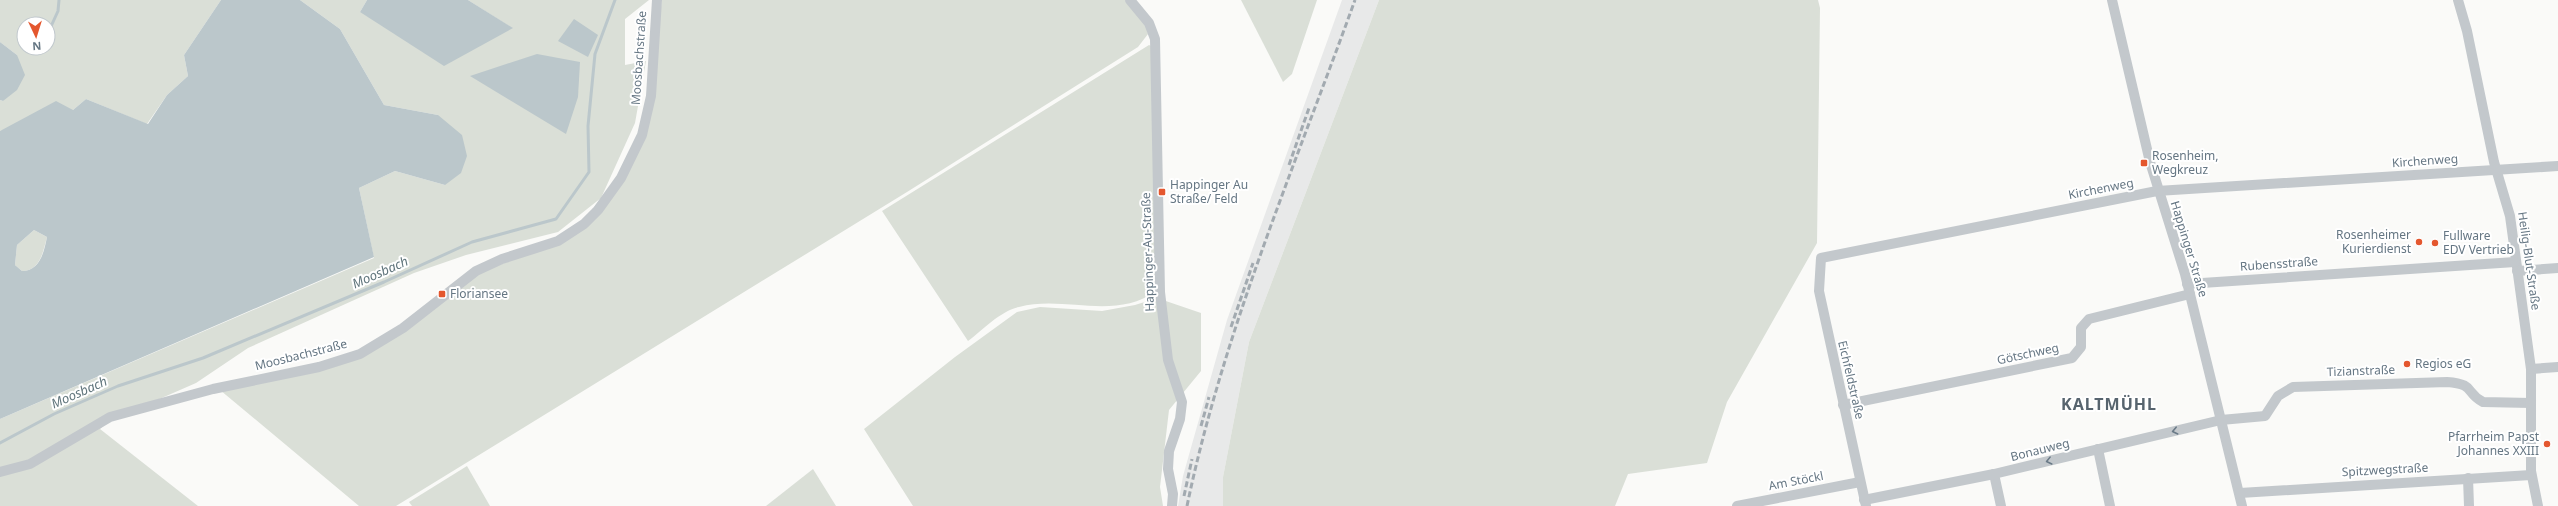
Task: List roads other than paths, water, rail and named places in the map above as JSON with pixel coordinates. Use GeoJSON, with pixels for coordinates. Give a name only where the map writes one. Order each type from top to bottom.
{"type":"FeatureCollection","features":[{"type":"Feature","properties":{"kind":"street","name":"Moosbachstraße"},"geometry":{"type":"LineString","coordinates":[[0,472],[30,464],[110,417],[213,389],[319,366],[360,354],[404,328],[476,271],[502,258],[558,241],[584,224],[598,210],[621,178],[642,135],[651,96],[657,0]]}},
{"type":"Feature","properties":{"kind":"street","name":"Happinger-Au-Straße"},"geometry":{"type":"LineString","coordinates":[[1130,0],[1149,24],[1155,39],[1160,292],[1168,360],[1182,402],[1180,419],[1169,451],[1168,470],[1173,494],[1172,506]]}},
{"type":"Feature","properties":{"kind":"street","name":"Happinger Straße"},"geometry":{"type":"LineString","coordinates":[[2112,0],[2157,191],[2188,284],[2242,506]]}},
{"type":"Feature","properties":{"kind":"street","name":"Heilig-Blut-Straße"},"geometry":{"type":"LineString","coordinates":[[2458,0],[2467,31],[2495,169],[2510,216],[2531,369],[2531,475],[2538,506]]}},
{"type":"Feature","properties":{"kind":"street","name":"Kirchenweg"},"geometry":{"type":"LineString","coordinates":[[1821,258],[2157,191],[2558,166]]}},
{"type":"Feature","properties":{"kind":"street","name":"Eichfeldstraße"},"geometry":{"type":"LineString","coordinates":[[1821,258],[1819,291],[1865,503]]}},
{"type":"Feature","properties":{"kind":"street","name":"Rubensstraße"},"geometry":{"type":"LineString","coordinates":[[2188,284],[2516,266],[2558,268]]}},
{"type":"Feature","properties":{"kind":"street","name":"Götschweg"},"geometry":{"type":"LineString","coordinates":[[1843,404],[2072,358],[2081,347],[2081,328],[2089,319],[2190,294]]}},
{"type":"Feature","properties":{"kind":"street"},"geometry":{"type":"LineString","coordinates":[[2531,369],[2558,367]]}},
{"type":"Feature","properties":{"kind":"street","name":"Tizianstraße"},"geometry":{"type":"LineString","coordinates":[[2221,420],[2265,416],[2278,396],[2292,387],[2447,382],[2461,383],[2471,388],[2478,400],[2484,402],[2531,403]]}},
{"type":"Feature","properties":{"kind":"street","name":"Bonauweg"},"geometry":{"type":"LineString","coordinates":[[1865,503],[2221,420]]}},
{"type":"Feature","properties":{"kind":"street"},"geometry":{"type":"LineString","coordinates":[[2098,449],[2110,506]]}},
{"type":"Feature","properties":{"kind":"street"},"geometry":{"type":"LineString","coordinates":[[1994,474],[2001,506]]}},
{"type":"Feature","properties":{"kind":"street","name":"Spitzwegstraße"},"geometry":{"type":"LineString","coordinates":[[2240,493],[2531,475]]}},
{"type":"Feature","properties":{"kind":"street"},"geometry":{"type":"LineString","coordinates":[[2468,478],[2469,506]]}},
{"type":"Feature","properties":{"kind":"street","name":"Am Stöckl"},"geometry":{"type":"LineString","coordinates":[[1737,506],[1860,482]]}},
{"type":"Feature","properties":{"kind":"waterway"},"geometry":{"type":"LineString","coordinates":[[56,16],[58,11],[59,0]]}},
{"type":"Feature","properties":{"kind":"waterway","name":"Moosbach"},"geometry":{"type":"LineString","coordinates":[[0,443],[54,414],[118,386],[203,358],[384,282],[472,242],[556,219],[589,172],[588,126],[595,54],[615,0]]}},
{"type":"Feature","properties":{"kind":"railway"},"geometry":{"type":"LineString","coordinates":[[1187,506],[1202,441],[1240,314],[1285,187],[1355,0]]}},
{"type":"Feature","properties":{"kind":"railway"},"geometry":{"type":"LineString","coordinates":[[1289,165],[1309,108]]}},
{"type":"Feature","properties":{"kind":"railway"},"geometry":{"type":"LineString","coordinates":[[1231,327],[1253,263]]}},
{"type":"Feature","properties":{"kind":"railway"},"geometry":{"type":"LineString","coordinates":[[1201,426],[1209,397]]}},
{"type":"Feature","properties":{"kind":"railway"},"geometry":{"type":"LineString","coordinates":[[1184,496],[1192,459]]}},
{"type":"Feature","properties":{"kind":"place","name":"Rosenheim, Wegkreuz"},"geometry":{"type":"Point","coordinates":[2144,163]}},
{"type":"Feature","properties":{"kind":"place","name":"Happinger Au Straße/ Feld"},"geometry":{"type":"Point","coordinates":[1162,192]}},
{"type":"Feature","properties":{"kind":"place","name":"Rosenheimer Kurierdienst"},"geometry":{"type":"Point","coordinates":[2419,242]}},
{"type":"Feature","properties":{"kind":"place","name":"Fullware EDV Vertrieb"},"geometry":{"type":"Point","coordinates":[2435,243]}},
{"type":"Feature","properties":{"kind":"place","name":"Floriansee"},"geometry":{"type":"Point","coordinates":[442,294]}},
{"type":"Feature","properties":{"kind":"place","name":"Regios eG"},"geometry":{"type":"Point","coordinates":[2407,364]}},
{"type":"Feature","properties":{"kind":"place","name":"Pfarrheim Papst Johannes XXIII"},"geometry":{"type":"Point","coordinates":[2547,444]}},
{"type":"Feature","properties":{"kind":"district","name":"KALTMÜHL"},"geometry":{"type":"Point","coordinates":[2109,404]}}]}
